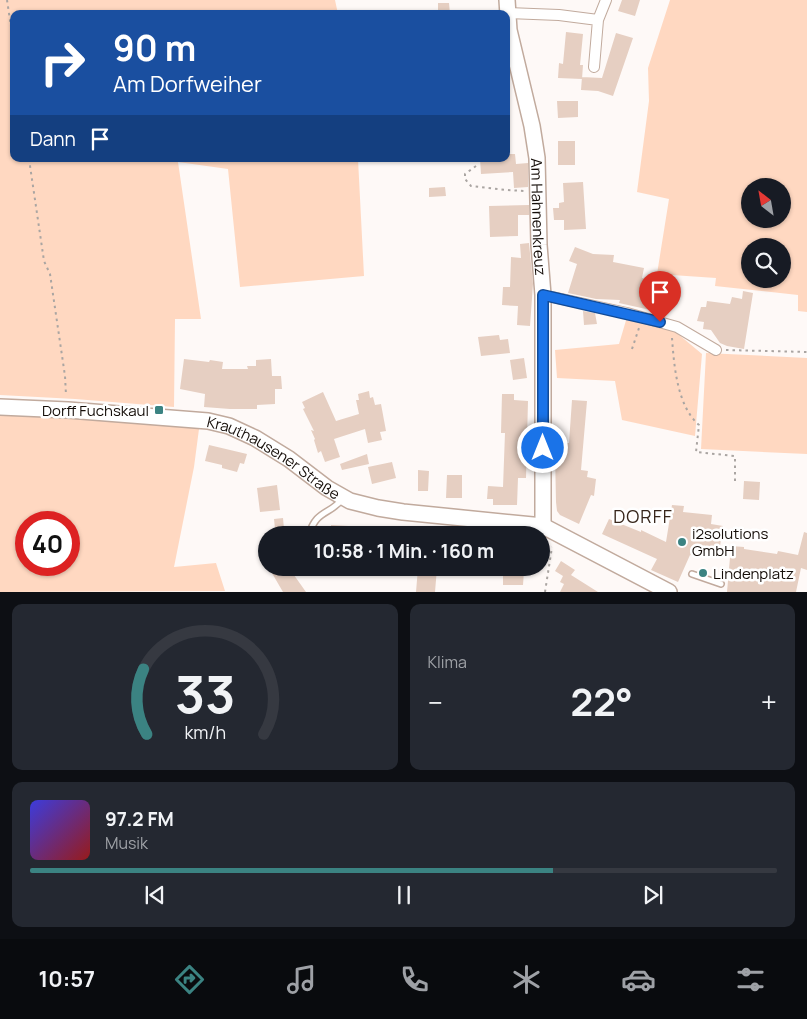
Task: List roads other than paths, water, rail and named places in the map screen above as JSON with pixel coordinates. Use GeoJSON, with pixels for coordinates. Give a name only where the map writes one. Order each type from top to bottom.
{"type":"FeatureCollection","features":[{"type":"Feature","properties":{"kind":"street"},"geometry":{"type":"LineString","coordinates":[[594,66],[598,20],[606,0]]}},
{"type":"Feature","properties":{"kind":"street"},"geometry":{"type":"LineString","coordinates":[[507,6],[598,20]]}},
{"type":"Feature","properties":{"kind":"street","name":"Am Hahnenkreuz"},"geometry":{"type":"LineString","coordinates":[[510,34],[532,126],[537,158],[543,295],[549,526]]}},
{"type":"Feature","properties":{"kind":"street"},"geometry":{"type":"LineString","coordinates":[[543,295],[627,313],[677,327],[716,350]]}},
{"type":"Feature","properties":{"kind":"street","name":"Krauthausener Straße"},"geometry":{"type":"LineString","coordinates":[[0,407],[194,420],[224,425],[255,438],[289,459],[327,488],[350,501],[403,512],[523,526]]}},
{"type":"Feature","properties":{"kind":"street"},"geometry":{"type":"LineString","coordinates":[[550,530],[670,592]]}},
{"type":"Feature","properties":{"kind":"lane"},"geometry":{"type":"LineString","coordinates":[[312,526],[320,515],[333,508],[343,498]]}},
{"type":"Feature","properties":{"kind":"lane"},"geometry":{"type":"LineString","coordinates":[[692,574],[721,584]]}},
{"type":"Feature","properties":{"kind":"place","name":"Dorff Fuchskaul"},"geometry":{"type":"Point","coordinates":[159,410]}},
{"type":"Feature","properties":{"kind":"place","name":"i2solutions GmbH"},"geometry":{"type":"Point","coordinates":[682,542]}},
{"type":"Feature","properties":{"kind":"place","name":"Lindenplatz"},"geometry":{"type":"Point","coordinates":[703,573]}},
{"type":"Feature","properties":{"kind":"district","name":"DORFF"},"geometry":{"type":"Point","coordinates":[643,516]}}]}
